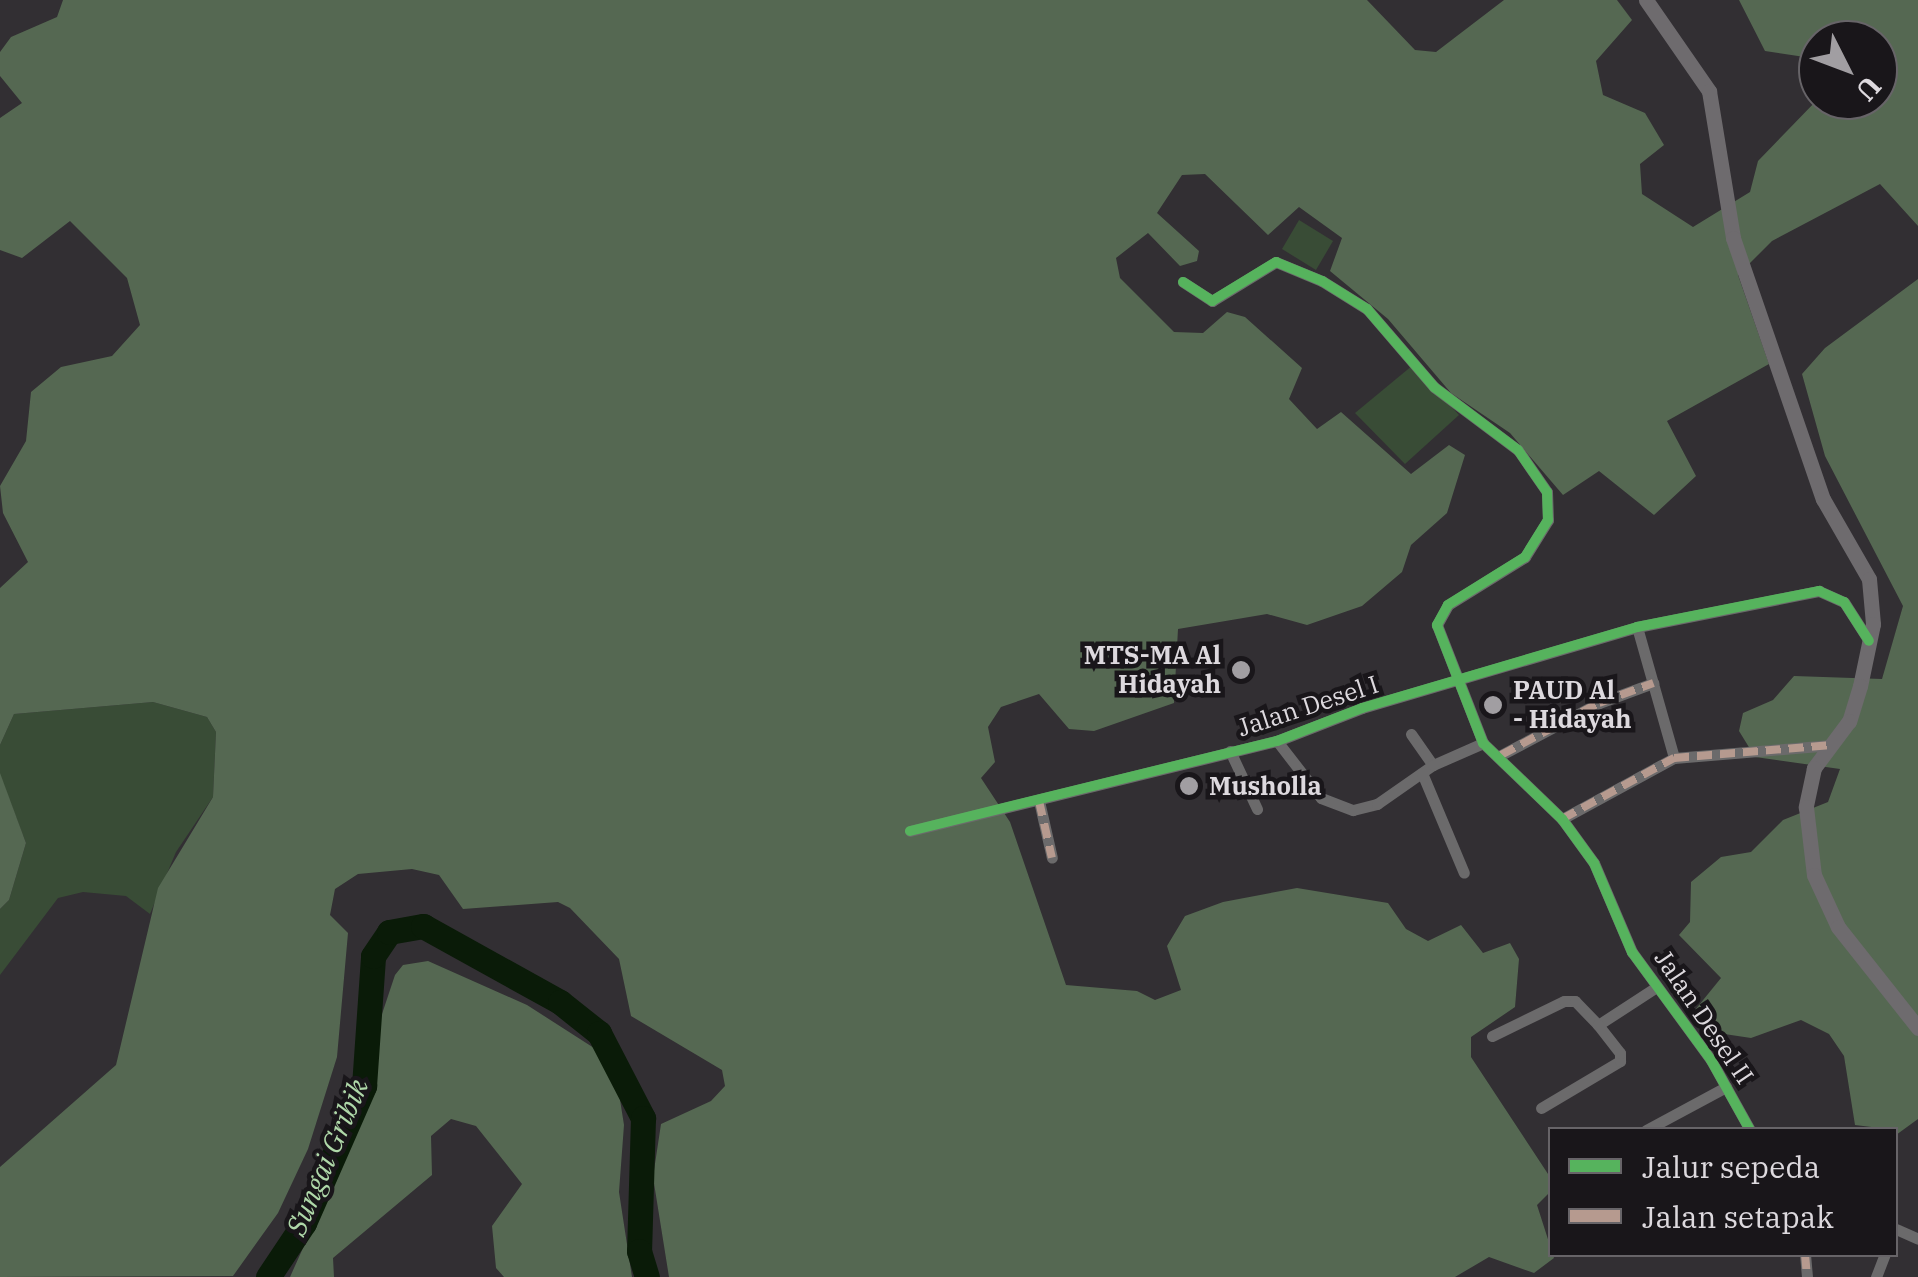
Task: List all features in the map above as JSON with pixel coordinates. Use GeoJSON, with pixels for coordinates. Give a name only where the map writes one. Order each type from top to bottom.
{"type":"FeatureCollection","features":[{"type":"Feature","properties":{"kind":"main road"},"geometry":{"type":"LineString","coordinates":[[1646,0],[1710,91],[1733,238],[1823,499],[1869,579],[1870,642],[1849,721],[1806,789],[1814,875],[1838,927],[1918,1028]]}},
{"type":"Feature","properties":{"kind":"street"},"geometry":{"type":"LineString","coordinates":[[1182,282],[1212,301],[1276,262],[1322,281],[1367,309],[1434,387],[1518,450],[1547,492],[1548,520],[1525,557],[1439,616],[1483,743],[1428,769],[1377,804],[1340,809],[1309,787],[1277,741]]}},
{"type":"Feature","properties":{"kind":"street","name":"Jalan Desel I"},"geometry":{"type":"LineString","coordinates":[[910,830],[1277,741],[1362,708],[1460,683],[1637,627],[1819,591],[1844,602],[1870,642]]}},
{"type":"Feature","properties":{"kind":"street"},"geometry":{"type":"LineString","coordinates":[[1637,627],[1674,758]]}},
{"type":"Feature","properties":{"kind":"street"},"geometry":{"type":"LineString","coordinates":[[1502,755],[1600,703],[1654,683]]}},
{"type":"Feature","properties":{"kind":"street"},"geometry":{"type":"LineString","coordinates":[[1411,734],[1428,769],[1464,873]]}},
{"type":"Feature","properties":{"kind":"street","name":"Jalan Desel II"},"geometry":{"type":"LineString","coordinates":[[1483,743],[1502,755],[1562,820],[1594,863],[1655,988],[1726,1086],[1748,1127]]}},
{"type":"Feature","properties":{"kind":"street"},"geometry":{"type":"LineString","coordinates":[[1562,820],[1674,758],[1831,745]]}},
{"type":"Feature","properties":{"kind":"street"},"geometry":{"type":"LineString","coordinates":[[1230,751],[1257,808]]}},
{"type":"Feature","properties":{"kind":"street"},"geometry":{"type":"LineString","coordinates":[[1039,801],[1052,858]]}},
{"type":"Feature","properties":{"kind":"street"},"geometry":{"type":"LineString","coordinates":[[1598,1025],[1655,988]]}},
{"type":"Feature","properties":{"kind":"street"},"geometry":{"type":"LineString","coordinates":[[1492,1036],[1564,1001],[1575,1001],[1620,1052],[1620,1062],[1541,1108]]}},
{"type":"Feature","properties":{"kind":"street"},"geometry":{"type":"LineString","coordinates":[[1651,1127],[1726,1086]]}},
{"type":"Feature","properties":{"kind":"green space"},"geometry":{"type":"Polygon","coordinates":[[[63,0],[1367,0],[1415,50],[1436,52],[1504,0],[1617,0],[1632,20],[1596,61],[1603,95],[1645,113],[1664,145],[1640,164],[1642,194],[1693,227],[1750,192],[1758,161],[1798,120],[1898,120],[1898,20],[1798,20],[1798,56],[1765,51],[1739,0],[1918,0],[1918,226],[1880,184],[1772,241],[1738,275],[1769,364],[1667,421],[1696,476],[1654,515],[1599,471],[1563,495],[1510,433],[1451,393],[1388,319],[1330,271],[1342,238],[1299,207],[1268,235],[1205,174],[1182,175],[1157,213],[1199,251],[1197,261],[1180,266],[1148,233],[1116,258],[1120,278],[1174,332],[1203,333],[1227,312],[1245,317],[1302,368],[1289,399],[1317,429],[1341,412],[1411,474],[1449,445],[1465,455],[1447,513],[1411,545],[1402,572],[1362,606],[1307,625],[1267,614],[1178,629],[1174,703],[1094,731],[1069,729],[1039,694],[1001,707],[988,727],[995,762],[981,778],[1010,822],[1066,985],[1137,991],[1155,1000],[1181,990],[1167,946],[1185,916],[1223,902],[1297,888],[1388,903],[1406,929],[1428,941],[1461,925],[1483,953],[1510,943],[1519,959],[1515,1007],[1471,1037],[1471,1057],[1548,1174],[1548,1194],[1537,1205],[1548,1239],[1548,1257],[1554,1258],[1534,1273],[1489,1257],[1455,1277],[669,1277],[653,1177],[661,1124],[711,1101],[725,1086],[722,1070],[631,1016],[619,959],[570,908],[558,902],[463,909],[439,875],[412,869],[358,874],[335,889],[330,915],[348,933],[337,1057],[308,1149],[278,1213],[233,1276],[0,1277],[0,1167],[116,1065],[158,888],[213,797],[216,732],[207,717],[153,702],[14,714],[0,745],[0,588],[28,562],[3,513],[0,486],[26,441],[31,392],[61,367],[112,356],[140,325],[127,278],[70,221],[22,258],[0,250],[0,118],[22,103],[0,76],[0,52],[11,37],[57,17],[63,0]]]}},
{"type":"Feature","properties":{"kind":"green space"},"geometry":{"type":"Polygon","coordinates":[[[1299,220],[1333,241],[1316,270],[1282,249],[1299,220]]]}},
{"type":"Feature","properties":{"kind":"green space"},"geometry":{"type":"Polygon","coordinates":[[[1918,279],[1918,1119],[1898,1134],[1898,1127],[1855,1125],[1844,1056],[1829,1034],[1801,1020],[1751,1038],[1711,1032],[1695,1010],[1721,978],[1679,935],[1690,922],[1691,882],[1721,857],[1751,852],[1783,820],[1828,802],[1840,769],[1755,757],[1739,731],[1743,713],[1773,700],[1794,676],[1882,679],[1903,606],[1825,456],[1802,374],[1825,348],[1918,279]]]}},
{"type":"Feature","properties":{"kind":"green space"},"geometry":{"type":"Polygon","coordinates":[[[1413,365],[1459,415],[1405,464],[1355,413],[1413,365]]]}},
{"type":"Feature","properties":{"kind":"green space"},"geometry":{"type":"Polygon","coordinates":[[[153,702],[207,717],[216,732],[213,797],[176,852],[150,914],[126,896],[83,892],[58,898],[0,975],[0,909],[9,900],[26,843],[0,775],[0,745],[14,714],[153,702]]]}},
{"type":"Feature","properties":{"kind":"green space"},"geometry":{"type":"Polygon","coordinates":[[[0,773],[26,843],[9,900],[0,909],[0,773]]]}},
{"type":"Feature","properties":{"kind":"green space"},"geometry":{"type":"Polygon","coordinates":[[[428,961],[527,1005],[594,1048],[618,1087],[624,1125],[619,1192],[632,1277],[504,1277],[496,1268],[492,1226],[522,1184],[476,1126],[451,1119],[431,1136],[432,1175],[333,1258],[334,1277],[290,1277],[369,1101],[377,1029],[395,975],[403,965],[428,961]]]}},
{"type":"Feature","properties":{"kind":"waterway","name":"Sungai Gribik"},"geometry":{"type":"LineString","coordinates":[[268,1277],[304,1223],[364,1086],[373,956],[389,932],[423,926],[560,1002],[599,1033],[643,1118],[639,1251],[647,1277]]}},
{"type":"Feature","properties":{"kind":"marked path"},"geometry":{"type":"LineString","coordinates":[[1501,755],[1599,703],[1653,683]]}},
{"type":"Feature","properties":{"kind":"marked path"},"geometry":{"type":"LineString","coordinates":[[1562,819],[1674,758],[1831,745]]}},
{"type":"Feature","properties":{"kind":"marked path"},"geometry":{"type":"LineString","coordinates":[[1039,801],[1052,858]]}},
{"type":"Feature","properties":{"kind":"marked path"},"geometry":{"type":"LineString","coordinates":[[1805,1257],[1807,1277]]}},
{"type":"Feature","properties":{"kind":"cycle path"},"geometry":{"type":"LineString","coordinates":[[1183,282],[1212,301],[1276,262],[1322,281],[1367,309],[1434,387],[1518,450],[1547,492],[1548,520],[1525,557],[1448,605],[1437,625],[1483,743],[1562,819],[1594,863],[1632,952],[1711,1060],[1748,1127]]}},
{"type":"Feature","properties":{"kind":"cycle path"},"geometry":{"type":"LineString","coordinates":[[910,831],[1277,741],[1362,708],[1637,627],[1819,591],[1844,602],[1869,641]]}},
{"type":"Feature","properties":{"kind":"place","name":"MTS-MA Al Hidayah"},"geometry":{"type":"Point","coordinates":[1241,670]}},
{"type":"Feature","properties":{"kind":"place","name":"PAUD Al - Hidayah"},"geometry":{"type":"Point","coordinates":[1493,705]}},
{"type":"Feature","properties":{"kind":"place","name":"Musholla"},"geometry":{"type":"Point","coordinates":[1189,786]}}]}
